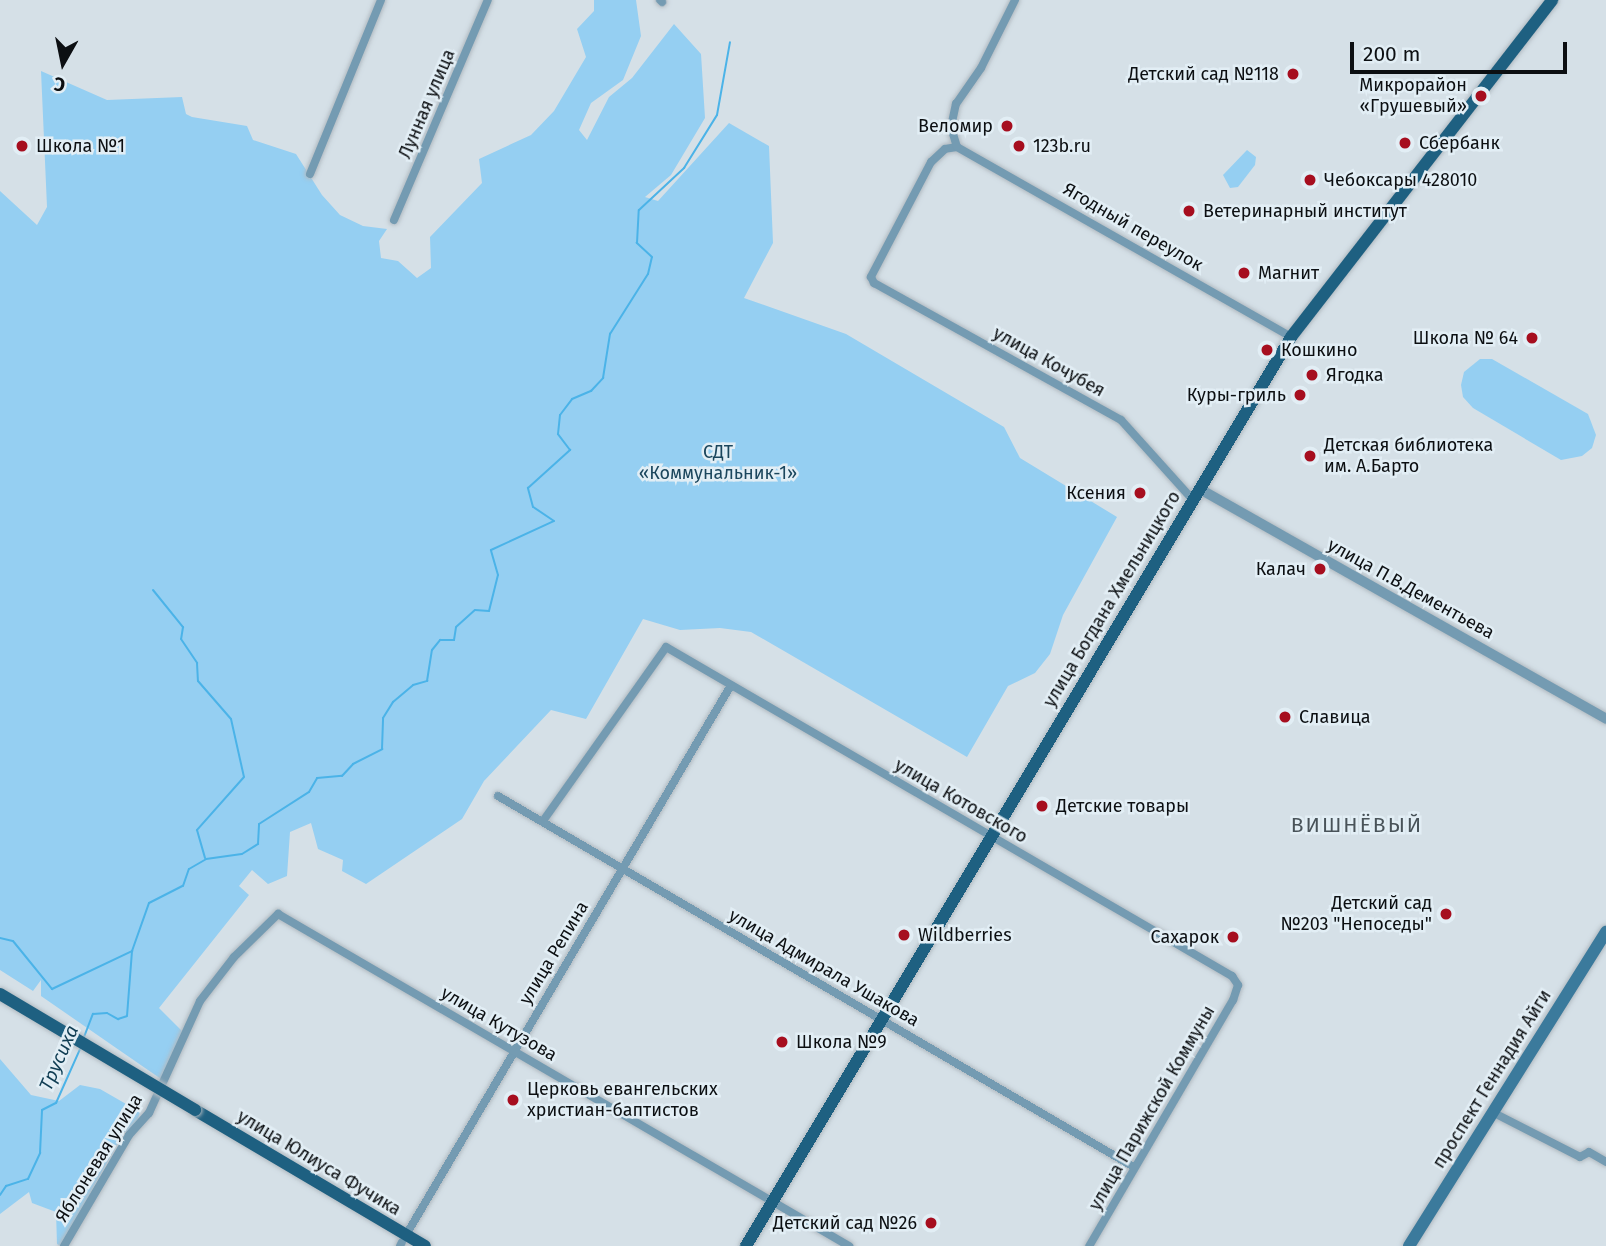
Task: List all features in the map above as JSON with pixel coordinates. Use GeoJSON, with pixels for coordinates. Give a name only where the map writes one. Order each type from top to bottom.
{"type":"FeatureCollection","features":[{"type":"Feature","properties":{"kind":"main road","name":"улица Богдана Хмельницкого"},"geometry":{"type":"LineString","coordinates":[[746,1246],[989,836],[1291,337],[1552,0]]}},
{"type":"Feature","properties":{"kind":"main road","name":"проспект Геннадия Айги"},"geometry":{"type":"LineString","coordinates":[[1416,1246],[1606,932]]}},
{"type":"Feature","properties":{"kind":"main road","name":"проспект Геннадия Айги"},"geometry":{"type":"LineString","coordinates":[[1409,1246],[1606,943]]}},
{"type":"Feature","properties":{"kind":"main road"},"geometry":{"type":"LineString","coordinates":[[0,994],[193,1113]]}},
{"type":"Feature","properties":{"kind":"main road"},"geometry":{"type":"LineString","coordinates":[[0,1002],[193,1113]]}},
{"type":"Feature","properties":{"kind":"main road","name":"улица Юлиуса Фучика"},"geometry":{"type":"LineString","coordinates":[[193,1113],[404,1242],[425,1246]]}},
{"type":"Feature","properties":{"kind":"street"},"geometry":{"type":"LineString","coordinates":[[310,174],[381,0]]}},
{"type":"Feature","properties":{"kind":"street","name":"Лунная улица"},"geometry":{"type":"LineString","coordinates":[[394,220],[488,0]]}},
{"type":"Feature","properties":{"kind":"street"},"geometry":{"type":"LineString","coordinates":[[957,147],[951,127],[957,104],[981,68],[1015,0]]}},
{"type":"Feature","properties":{"kind":"street","name":"улица Кочубея"},"geometry":{"type":"LineString","coordinates":[[957,147],[935,156],[871,277],[874,283],[1121,420],[1196,494]]}},
{"type":"Feature","properties":{"kind":"street","name":"Ягодный переулок"},"geometry":{"type":"LineString","coordinates":[[957,147],[1291,337]]}},
{"type":"Feature","properties":{"kind":"street","name":"улица П.В.Дементьева"},"geometry":{"type":"LineString","coordinates":[[1196,494],[1606,719]]}},
{"type":"Feature","properties":{"kind":"street","name":"улица Котовского"},"geometry":{"type":"LineString","coordinates":[[542,821],[666,647],[730,687],[1232,976],[1238,985]]}},
{"type":"Feature","properties":{"kind":"street","name":"улица Репина"},"geometry":{"type":"LineString","coordinates":[[404,1242],[730,687]]}},
{"type":"Feature","properties":{"kind":"street","name":"улица Адмирала Ушакова"},"geometry":{"type":"LineString","coordinates":[[498,796],[1135,1167]]}},
{"type":"Feature","properties":{"kind":"street","name":"улица Кутузова"},"geometry":{"type":"LineString","coordinates":[[278,914],[849,1246]]}},
{"type":"Feature","properties":{"kind":"street","name":"Яблоневая улица"},"geometry":{"type":"LineString","coordinates":[[64,1246],[129,1135],[149,1113],[200,1001],[234,957],[278,914]]}},
{"type":"Feature","properties":{"kind":"street","name":"улица Парижской Коммуны"},"geometry":{"type":"LineString","coordinates":[[1089,1246],[1238,985]]}},
{"type":"Feature","properties":{"kind":"street"},"geometry":{"type":"LineString","coordinates":[[1495,1114],[1580,1157],[1589,1152],[1606,1162]]}},
{"type":"Feature","properties":{"kind":"green space","name":"СДТ «Коммунальник-1»"},"geometry":{"type":"Polygon","coordinates":[[[594,0],[636,0],[641,36],[623,80],[591,103],[579,130],[587,140],[609,97],[632,78],[674,24],[701,54],[705,118],[671,175],[645,197],[658,201],[729,123],[769,146],[773,243],[744,298],[846,334],[1004,427],[1020,458],[1117,517],[1063,615],[1050,654],[1035,673],[1008,686],[967,757],[751,632],[720,628],[680,630],[643,619],[586,719],[551,710],[484,781],[462,819],[366,884],[342,871],[343,860],[318,849],[311,823],[290,832],[287,876],[268,884],[252,870],[239,886],[249,895],[159,1008],[182,1031],[161,1079],[41,996],[41,980],[33,991],[0,970],[0,191],[37,225],[47,207],[41,71],[107,100],[182,97],[186,114],[192,117],[247,126],[253,140],[296,154],[322,195],[340,215],[363,226],[387,229],[379,241],[381,258],[398,261],[417,278],[431,268],[430,237],[482,183],[479,159],[531,135],[554,111],[586,57],[577,29],[594,11],[594,0]]]}},
{"type":"Feature","properties":{"kind":"green space"},"geometry":{"type":"Polygon","coordinates":[[[1247,150],[1256,157],[1255,165],[1238,187],[1230,188],[1223,175],[1247,150]]]}},
{"type":"Feature","properties":{"kind":"green space"},"geometry":{"type":"Polygon","coordinates":[[[1480,359],[1492,359],[1588,414],[1596,435],[1592,448],[1582,456],[1561,460],[1473,408],[1463,397],[1461,385],[1464,372],[1480,359]]]}},
{"type":"Feature","properties":{"kind":"green space"},"geometry":{"type":"Polygon","coordinates":[[[0,1059],[31,1095],[59,1101],[80,1085],[100,1089],[140,1112],[135,1128],[124,1132],[61,1246],[57,1244],[56,1212],[32,1203],[29,1192],[0,1214],[0,1059]]]}},
{"type":"Feature","properties":{"kind":"waterway","name":"Трусиха"},"geometry":{"type":"LineString","coordinates":[[84,1037],[93,1014],[107,1013],[118,1019],[127,1016],[132,951],[149,903],[183,886],[189,869],[206,859],[242,854],[258,844],[259,824],[309,792],[317,778],[342,776],[353,764],[382,749],[383,718],[393,702],[413,685],[427,681],[432,650],[440,640],[454,640],[456,627],[475,610],[489,611],[498,575],[491,550],[554,521],[533,507],[528,488],[570,450],[558,434],[560,415],[572,399],[591,391],[603,378],[610,334],[648,274],[652,257],[637,243],[639,210],[684,168],[717,115],[730,42]]}},
{"type":"Feature","properties":{"kind":"waterway"},"geometry":{"type":"LineString","coordinates":[[153,590],[183,627],[181,639],[197,663],[198,681],[231,719],[244,777],[197,830],[205,858]]}},
{"type":"Feature","properties":{"kind":"waterway"},"geometry":{"type":"LineString","coordinates":[[0,938],[13,941],[52,989],[132,951]]}},
{"type":"Feature","properties":{"kind":"waterway","name":"Трусиха"},"geometry":{"type":"LineString","coordinates":[[0,1195],[6,1186],[28,1179],[40,1153],[42,1110],[56,1103],[80,1049]]}},
{"type":"Feature","properties":{"kind":"place","name":"Детский сад №118"},"geometry":{"type":"Point","coordinates":[1293,74]}},
{"type":"Feature","properties":{"kind":"place","name":"Микрорайон «Грушевый»"},"geometry":{"type":"Point","coordinates":[1481,96]}},
{"type":"Feature","properties":{"kind":"place","name":"Веломир"},"geometry":{"type":"Point","coordinates":[1007,126]}},
{"type":"Feature","properties":{"kind":"place","name":"Сбербанк"},"geometry":{"type":"Point","coordinates":[1405,143]}},
{"type":"Feature","properties":{"kind":"place","name":"Школа №1"},"geometry":{"type":"Point","coordinates":[22,146]}},
{"type":"Feature","properties":{"kind":"place","name":"123b.ru"},"geometry":{"type":"Point","coordinates":[1019,146]}},
{"type":"Feature","properties":{"kind":"place","name":"Чебоксары 428010"},"geometry":{"type":"Point","coordinates":[1310,180]}},
{"type":"Feature","properties":{"kind":"place","name":"Ветеринарный институт"},"geometry":{"type":"Point","coordinates":[1189,211]}},
{"type":"Feature","properties":{"kind":"place","name":"Магнит"},"geometry":{"type":"Point","coordinates":[1244,273]}},
{"type":"Feature","properties":{"kind":"place","name":"Школа № 64"},"geometry":{"type":"Point","coordinates":[1532,338]}},
{"type":"Feature","properties":{"kind":"place","name":"Кошкино"},"geometry":{"type":"Point","coordinates":[1267,350]}},
{"type":"Feature","properties":{"kind":"place","name":"Ягодка"},"geometry":{"type":"Point","coordinates":[1312,375]}},
{"type":"Feature","properties":{"kind":"place","name":"Куры-гриль"},"geometry":{"type":"Point","coordinates":[1300,395]}},
{"type":"Feature","properties":{"kind":"place","name":"Детская библиотека им. А.Барто"},"geometry":{"type":"Point","coordinates":[1310,456]}},
{"type":"Feature","properties":{"kind":"place","name":"Ксения"},"geometry":{"type":"Point","coordinates":[1140,493]}},
{"type":"Feature","properties":{"kind":"place","name":"Калач"},"geometry":{"type":"Point","coordinates":[1320,569]}},
{"type":"Feature","properties":{"kind":"place","name":"Славица"},"geometry":{"type":"Point","coordinates":[1285,717]}},
{"type":"Feature","properties":{"kind":"place","name":"Детские товары"},"geometry":{"type":"Point","coordinates":[1042,806]}},
{"type":"Feature","properties":{"kind":"place","name":"Детский сад №203 \"Непоседы\""},"geometry":{"type":"Point","coordinates":[1446,914]}},
{"type":"Feature","properties":{"kind":"place","name":"Wildberries"},"geometry":{"type":"Point","coordinates":[904,935]}},
{"type":"Feature","properties":{"kind":"place","name":"Сахарок"},"geometry":{"type":"Point","coordinates":[1233,937]}},
{"type":"Feature","properties":{"kind":"place","name":"Школа №9"},"geometry":{"type":"Point","coordinates":[782,1042]}},
{"type":"Feature","properties":{"kind":"place","name":"Церковь евангельских христиан-баптистов"},"geometry":{"type":"Point","coordinates":[513,1100]}},
{"type":"Feature","properties":{"kind":"place","name":"Детский сад №26"},"geometry":{"type":"Point","coordinates":[931,1223]}},
{"type":"Feature","properties":{"kind":"district","name":"ВИШНЁВЫЙ"},"geometry":{"type":"Point","coordinates":[1357,825]}}]}
